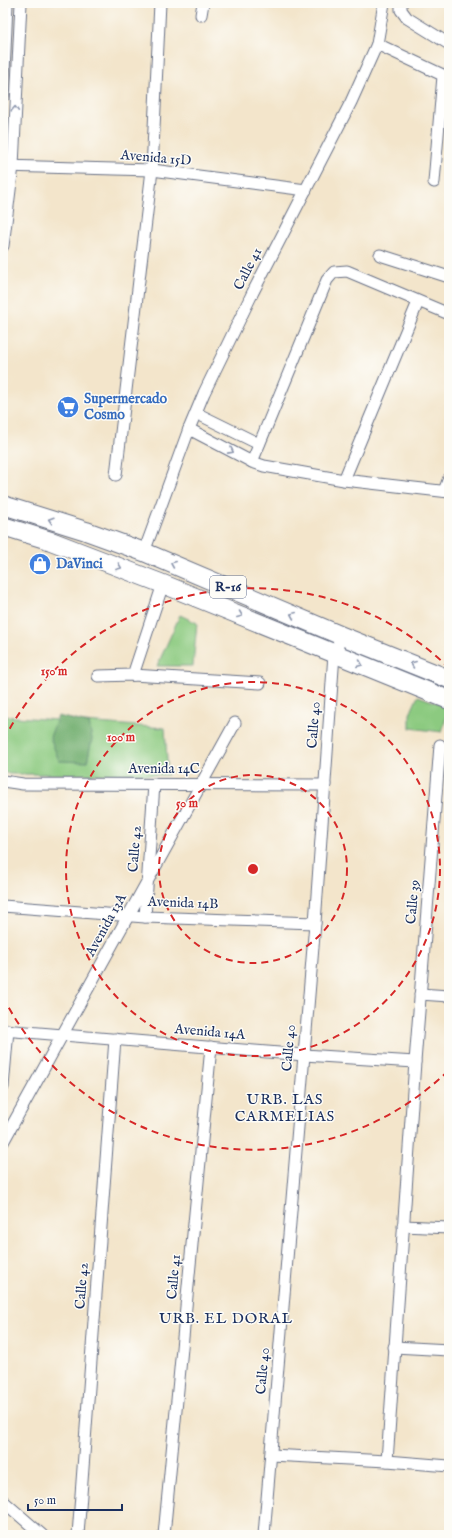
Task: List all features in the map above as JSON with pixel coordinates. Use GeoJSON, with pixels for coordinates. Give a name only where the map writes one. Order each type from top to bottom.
{"type":"FeatureCollection","features":[{"type":"Feature","properties":{"kind":"main road","name":"R-16"},"geometry":{"type":"LineString","coordinates":[[3,505],[86,531],[144,552],[342,636],[449,679]]}},
{"type":"Feature","properties":{"kind":"main road","name":"R-16"},"geometry":{"type":"LineString","coordinates":[[3,526],[51,541],[164,584],[449,700]]}},
{"type":"Feature","properties":{"kind":"street"},"geometry":{"type":"LineString","coordinates":[[3,96],[7,3]]}},
{"type":"Feature","properties":{"kind":"street"},"geometry":{"type":"LineString","coordinates":[[3,246],[21,3]]}},
{"type":"Feature","properties":{"kind":"street"},"geometry":{"type":"LineString","coordinates":[[116,475],[152,170],[160,3]]}},
{"type":"Feature","properties":{"kind":"street"},"geometry":{"type":"LineString","coordinates":[[201,14],[203,3]]}},
{"type":"Feature","properties":{"kind":"street","name":"Calle 41"},"geometry":{"type":"LineString","coordinates":[[144,552],[196,413],[253,292],[350,102],[377,44],[384,3]]}},
{"type":"Feature","properties":{"kind":"street"},"geometry":{"type":"LineString","coordinates":[[401,3],[400,10],[407,18],[449,44]]}},
{"type":"Feature","properties":{"kind":"street"},"geometry":{"type":"LineString","coordinates":[[377,44],[446,77],[434,182]]}},
{"type":"Feature","properties":{"kind":"street","name":"Avenida 15D"},"geometry":{"type":"LineString","coordinates":[[8,166],[152,170],[306,190]]}},
{"type":"Feature","properties":{"kind":"street"},"geometry":{"type":"LineString","coordinates":[[380,255],[449,277]]}},
{"type":"Feature","properties":{"kind":"street"},"geometry":{"type":"LineString","coordinates":[[252,462],[327,280],[334,272],[346,271],[449,314]]}},
{"type":"Feature","properties":{"kind":"street"},"geometry":{"type":"LineString","coordinates":[[344,480],[418,302]]}},
{"type":"Feature","properties":{"kind":"street"},"geometry":{"type":"LineString","coordinates":[[196,413],[259,444]]}},
{"type":"Feature","properties":{"kind":"street"},"geometry":{"type":"LineString","coordinates":[[189,429],[252,462],[264,466],[344,480],[446,492],[449,478]]}},
{"type":"Feature","properties":{"kind":"street"},"geometry":{"type":"LineString","coordinates":[[133,675],[164,584]]}},
{"type":"Feature","properties":{"kind":"street","name":"Calle 40"},"geometry":{"type":"LineString","coordinates":[[264,1535],[315,923],[334,654],[342,636]]}},
{"type":"Feature","properties":{"kind":"street"},"geometry":{"type":"LineString","coordinates":[[98,676],[133,675],[260,683]]}},
{"type":"Feature","properties":{"kind":"street","name":"Avenida 13A"},"geometry":{"type":"LineString","coordinates":[[3,1142],[235,723]]}},
{"type":"Feature","properties":{"kind":"street","name":"Calle 39"},"geometry":{"type":"LineString","coordinates":[[387,1461],[420,994],[440,745]]}},
{"type":"Feature","properties":{"kind":"street","name":"Avenida 14C"},"geometry":{"type":"LineString","coordinates":[[3,781],[23,784],[325,785]]}},
{"type":"Feature","properties":{"kind":"street","name":"Calle 42"},"geometry":{"type":"LineString","coordinates":[[145,917],[154,784]]}},
{"type":"Feature","properties":{"kind":"street","name":"Avenida 14B"},"geometry":{"type":"LineString","coordinates":[[3,906],[145,917],[315,923]]}},
{"type":"Feature","properties":{"kind":"street"},"geometry":{"type":"LineString","coordinates":[[420,994],[449,996]]}},
{"type":"Feature","properties":{"kind":"street"},"geometry":{"type":"LineString","coordinates":[[3,1087],[5,1030]]}},
{"type":"Feature","properties":{"kind":"street","name":"Avenida 14A"},"geometry":{"type":"LineString","coordinates":[[5,1030],[304,1055],[415,1062]]}},
{"type":"Feature","properties":{"kind":"street","name":"Calle 42"},"geometry":{"type":"LineString","coordinates":[[78,1535],[115,1040]]}},
{"type":"Feature","properties":{"kind":"street","name":"Calle 41"},"geometry":{"type":"LineString","coordinates":[[164,1535],[211,1047]]}},
{"type":"Feature","properties":{"kind":"street"},"geometry":{"type":"LineString","coordinates":[[403,1226],[449,1228]]}},
{"type":"Feature","properties":{"kind":"street"},"geometry":{"type":"LineString","coordinates":[[394,1347],[449,1350]]}},
{"type":"Feature","properties":{"kind":"street"},"geometry":{"type":"LineString","coordinates":[[271,1455],[449,1466]]}},
{"type":"Feature","properties":{"kind":"street"},"geometry":{"type":"LineString","coordinates":[[3,1501],[42,1535]]}},
{"type":"Feature","properties":{"kind":"green space"},"geometry":{"type":"Polygon","coordinates":[[[180,615],[197,623],[193,666],[157,666],[180,615]]]}},
{"type":"Feature","properties":{"kind":"green space"},"geometry":{"type":"Polygon","coordinates":[[[418,696],[449,707],[442,732],[410,728],[410,714],[418,696]]]}},
{"type":"Feature","properties":{"kind":"green space"},"geometry":{"type":"Polygon","coordinates":[[[3,716],[165,728],[168,775],[9,774],[3,772],[3,716]]]}},
{"type":"Feature","properties":{"kind":"green space"},"geometry":{"type":"Polygon","coordinates":[[[58,716],[89,723],[92,739],[87,762],[59,761],[50,737],[58,716]]]}},
{"type":"Feature","properties":{"kind":"place","name":"Supermercado Cosmo"},"geometry":{"type":"Point","coordinates":[68,407]}},
{"type":"Feature","properties":{"kind":"place","name":"DaVinci"},"geometry":{"type":"Point","coordinates":[40,564]}},
{"type":"Feature","properties":{"kind":"district","name":"URB. LAS CARMELIAS"},"geometry":{"type":"Point","coordinates":[285,1108]}},
{"type":"Feature","properties":{"kind":"district","name":"URB. EL DORAL"},"geometry":{"type":"Point","coordinates":[226,1318]}}]}
